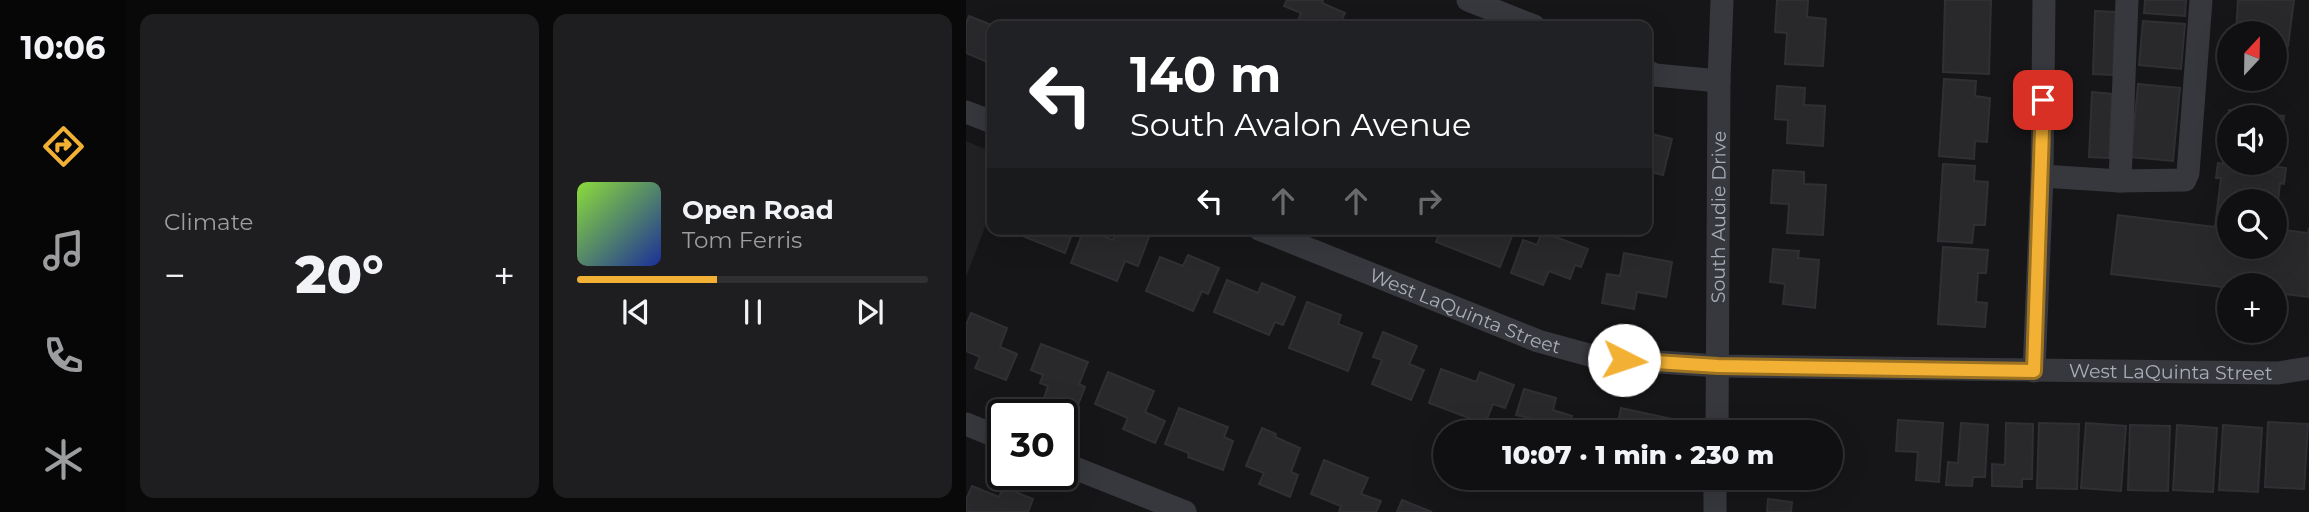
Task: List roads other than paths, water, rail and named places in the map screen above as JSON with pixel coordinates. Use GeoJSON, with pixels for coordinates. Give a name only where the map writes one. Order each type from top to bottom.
{"type":"FeatureCollection","features":[{"type":"Feature","properties":{"kind":"street"},"geometry":{"type":"LineString","coordinates":[[1468,0],[1521,21]]}},
{"type":"Feature","properties":{"kind":"street","name":"South Audie Drive"},"geometry":{"type":"LineString","coordinates":[[1717,420],[1718,81],[1722,0]]}},
{"type":"Feature","properties":{"kind":"street"},"geometry":{"type":"LineString","coordinates":[[2034,371],[2042,176],[2044,0]]}},
{"type":"Feature","properties":{"kind":"street"},"geometry":{"type":"LineString","coordinates":[[2120,181],[2127,0]]}},
{"type":"Feature","properties":{"kind":"street"},"geometry":{"type":"LineString","coordinates":[[2042,176],[2120,181],[2185,180],[2188,173],[2201,0]]}},
{"type":"Feature","properties":{"kind":"street"},"geometry":{"type":"LineString","coordinates":[[1652,74],[1718,81]]}},
{"type":"Feature","properties":{"kind":"street"},"geometry":{"type":"LineString","coordinates":[[966,112],[987,120]]}},
{"type":"Feature","properties":{"kind":"street","name":"West LaQuinta Street"},"geometry":{"type":"LineString","coordinates":[[1274,235],[1538,341],[1600,358],[1718,366],[2034,371],[2278,373],[2309,368]]}},
{"type":"Feature","properties":{"kind":"street"},"geometry":{"type":"LineString","coordinates":[[966,424],[987,433]]}},
{"type":"Feature","properties":{"kind":"street"},"geometry":{"type":"LineString","coordinates":[[1078,469],[1185,512]]}},
{"type":"Feature","properties":{"kind":"street"},"geometry":{"type":"LineString","coordinates":[[1715,512],[1716,490]]}}]}
